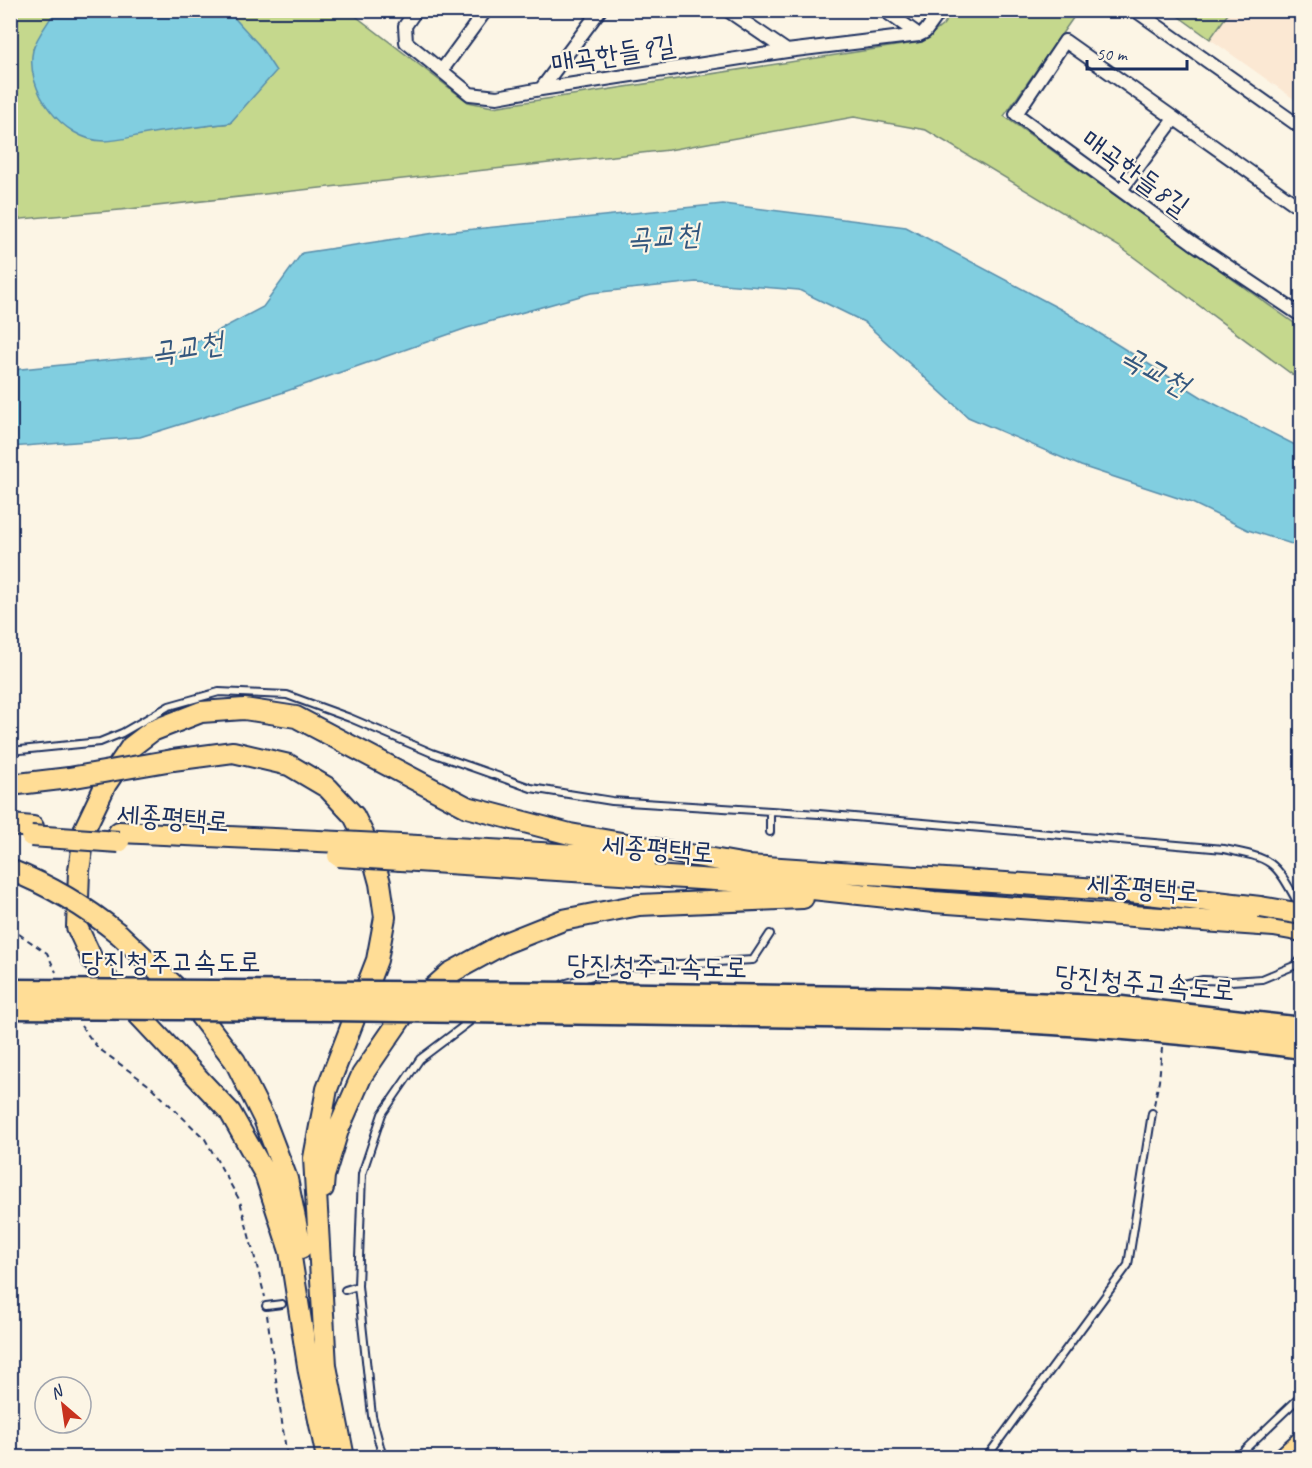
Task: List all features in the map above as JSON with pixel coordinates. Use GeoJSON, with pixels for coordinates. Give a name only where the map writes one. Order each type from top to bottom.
{"type":"FeatureCollection","features":[{"type":"Feature","properties":{"kind":"highway"},"geometry":{"type":"LineString","coordinates":[[327,1458],[309,1372],[290,1251],[265,1174],[230,1112],[117,992],[92,959],[76,927],[79,871],[85,828],[106,784],[131,747],[152,731],[201,712],[244,709],[296,717],[467,807],[570,834],[747,866]]}},
{"type":"Feature","properties":{"kind":"highway"},"geometry":{"type":"LineString","coordinates":[[10,785],[233,752],[290,765],[327,788],[354,816],[371,850],[380,883],[385,917],[377,960],[327,1089],[314,1158],[326,1366],[344,1458]]}},
{"type":"Feature","properties":{"kind":"highway","name":"세종평택로"},"geometry":{"type":"LineString","coordinates":[[10,825],[32,831],[401,853],[747,882],[934,902],[1274,926],[1302,931]]}},
{"type":"Feature","properties":{"kind":"highway","name":"세종평택로"},"geometry":{"type":"LineString","coordinates":[[10,834],[32,831]]}},
{"type":"Feature","properties":{"kind":"highway","name":"세종평택로"},"geometry":{"type":"LineString","coordinates":[[401,853],[578,854],[1113,890],[1260,907],[1302,915]]}},
{"type":"Feature","properties":{"kind":"highway"},"geometry":{"type":"LineString","coordinates":[[10,870],[43,883],[95,914],[119,934],[185,996],[235,1062],[264,1119],[287,1179],[300,1248],[309,1372]]}},
{"type":"Feature","properties":{"kind":"highway"},"geometry":{"type":"LineString","coordinates":[[319,1259],[324,1176],[338,1130],[357,1086],[404,1014],[450,973],[505,943],[563,920],[639,905],[870,895]]}},
{"type":"Feature","properties":{"kind":"highway","name":"당진청주고속도로"},"geometry":{"type":"LineString","coordinates":[[10,991],[572,993],[923,999],[1120,1008],[1302,1029]]}},
{"type":"Feature","properties":{"kind":"highway","name":"당진청주고속도로"},"geometry":{"type":"LineString","coordinates":[[10,1008],[334,1008],[957,1018],[1169,1031],[1302,1047]]}},
{"type":"Feature","properties":{"kind":"highway"},"geometry":{"type":"LineString","coordinates":[[1283,1458],[1302,1441]]}},
{"type":"Feature","properties":{"kind":"street","name":"매곡한들9길"},"geometry":{"type":"LineString","coordinates":[[416,10],[405,26],[406,42],[470,94],[497,98],[541,88],[787,51],[919,35]]}},
{"type":"Feature","properties":{"kind":"street"},"geometry":{"type":"LineString","coordinates":[[442,70],[486,10]]}},
{"type":"Feature","properties":{"kind":"street"},"geometry":{"type":"LineString","coordinates":[[541,88],[600,10]]}},
{"type":"Feature","properties":{"kind":"street"},"geometry":{"type":"LineString","coordinates":[[728,10],[787,51]]}},
{"type":"Feature","properties":{"kind":"street"},"geometry":{"type":"LineString","coordinates":[[884,10],[919,35],[925,32],[941,10]]}},
{"type":"Feature","properties":{"kind":"street"},"geometry":{"type":"LineString","coordinates":[[1135,10],[1302,128]]}},
{"type":"Feature","properties":{"kind":"street","name":"매곡한들8길"},"geometry":{"type":"LineString","coordinates":[[1174,119],[1065,41],[1016,114],[1193,243],[1302,316]]}},
{"type":"Feature","properties":{"kind":"street"},"geometry":{"type":"LineString","coordinates":[[1121,190],[1174,119],[1302,208]]}},
{"type":"Feature","properties":{"kind":"lane"},"geometry":{"type":"LineString","coordinates":[[10,751],[100,742],[122,733],[169,706],[219,692],[287,695],[350,718],[432,753],[531,788],[612,801],[770,811],[1224,849],[1260,856],[1279,869],[1302,915]]}},
{"type":"Feature","properties":{"kind":"lane"},"geometry":{"type":"LineString","coordinates":[[770,811],[770,832]]}},
{"type":"Feature","properties":{"kind":"lane"},"geometry":{"type":"LineString","coordinates":[[383,1458],[372,1416],[358,1286],[362,1174],[382,1114],[420,1059],[467,1022],[533,993],[625,967],[753,960],[770,934]]}},
{"type":"Feature","properties":{"kind":"lane"},"geometry":{"type":"LineString","coordinates":[[1183,984],[1203,980],[1262,979],[1296,965],[1302,958]]}},
{"type":"Feature","properties":{"kind":"lane"},"geometry":{"type":"LineString","coordinates":[[986,1458],[1128,1265],[1152,1113]]}},
{"type":"Feature","properties":{"kind":"lane"},"geometry":{"type":"LineString","coordinates":[[345,1290],[358,1286]]}},
{"type":"Feature","properties":{"kind":"lane"},"geometry":{"type":"LineString","coordinates":[[266,1306],[282,1304]]}},
{"type":"Feature","properties":{"kind":"lane"},"geometry":{"type":"LineString","coordinates":[[1236,1458],[1302,1395]]}},
{"type":"Feature","properties":{"kind":"path"},"geometry":{"type":"LineString","coordinates":[[10,928],[48,953],[57,975]]}},
{"type":"Feature","properties":{"kind":"path"},"geometry":{"type":"LineString","coordinates":[[75,1019],[98,1047],[150,1086],[205,1139],[240,1201],[266,1306],[287,1458]]}},
{"type":"Feature","properties":{"kind":"shaded area"},"geometry":{"type":"Polygon","coordinates":[[[1230,11],[1301,11],[1301,104],[1210,39],[1230,11]]]}},
{"type":"Feature","properties":{"kind":"green space"},"geometry":{"type":"Polygon","coordinates":[[[11,11],[55,11],[33,49],[177,129],[231,123],[234,19],[228,11],[349,11],[468,102],[493,107],[922,42],[943,25],[953,11],[1078,11],[1004,116],[1301,328],[1301,381],[1120,247],[926,130],[854,117],[669,150],[11,220],[11,11]]]}},
{"type":"Feature","properties":{"kind":"green space"},"geometry":{"type":"Polygon","coordinates":[[[1171,11],[1230,11],[1210,39],[1171,11]]]}},
{"type":"Feature","properties":{"kind":"water"},"geometry":{"type":"Polygon","coordinates":[[[55,11],[228,11],[259,45],[276,71],[230,123],[110,141],[89,139],[74,132],[61,122],[41,96],[35,81],[32,65],[33,50],[55,11]]]}},
{"type":"Feature","properties":{"kind":"water","name":"곡교천"},"geometry":{"type":"Polygon","coordinates":[[[723,204],[906,227],[1062,310],[1203,398],[1301,448],[1301,547],[1248,530],[1190,502],[1081,466],[968,417],[864,322],[799,290],[696,282],[591,293],[467,328],[281,393],[140,437],[11,447],[11,370],[174,354],[263,307],[302,253],[435,233],[723,204]]]}}]}
